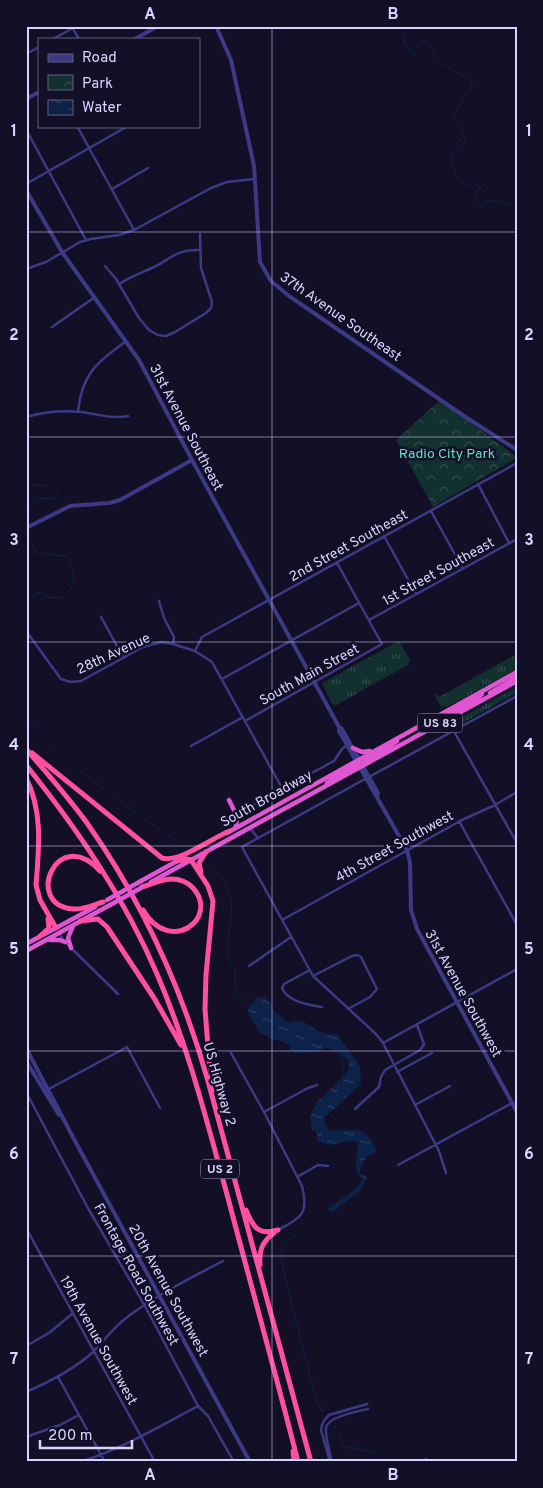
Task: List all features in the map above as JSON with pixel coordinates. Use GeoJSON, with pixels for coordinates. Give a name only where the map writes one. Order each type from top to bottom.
{"type":"FeatureCollection","features":[{"type":"Feature","properties":{"kind":"highway","name":"South Broadway"},"geometry":{"type":"LineString","coordinates":[[26,951],[46,940],[57,930],[107,902],[250,829],[314,793],[360,764],[385,745],[517,672]]}},
{"type":"Feature","properties":{"kind":"highway","name":"South Broadway"},"geometry":{"type":"LineString","coordinates":[[141,885],[177,861],[246,822],[387,752],[447,720],[493,690],[517,679]]}},
{"type":"Feature","properties":{"kind":"highway"},"geometry":{"type":"LineString","coordinates":[[447,720],[448,715],[474,701],[493,685]]}},
{"type":"Feature","properties":{"kind":"highway"},"geometry":{"type":"LineString","coordinates":[[387,752],[412,735],[441,720],[441,714]]}},
{"type":"Feature","properties":{"kind":"highway"},"geometry":{"type":"LineString","coordinates":[[360,764],[411,731]]}},
{"type":"Feature","properties":{"kind":"highway"},"geometry":{"type":"LineString","coordinates":[[354,748],[366,752],[385,745]]}},
{"type":"Feature","properties":{"kind":"highway"},"geometry":{"type":"LineString","coordinates":[[26,749],[40,758],[162,858],[167,860],[177,858],[232,830],[236,825],[236,816],[228,800]]}},
{"type":"Feature","properties":{"kind":"highway","name":"US Highway 2"},"geometry":{"type":"LineString","coordinates":[[26,749],[87,823],[133,897],[156,941],[177,990],[200,1052],[311,1462]]}},
{"type":"Feature","properties":{"kind":"highway","name":"US Highway 2"},"geometry":{"type":"LineString","coordinates":[[26,766],[79,833],[113,887],[158,974],[193,1073],[298,1462]]}},
{"type":"Feature","properties":{"kind":"highway"},"geometry":{"type":"LineString","coordinates":[[26,778],[34,798],[39,823],[36,885],[40,900],[57,930]]}},
{"type":"Feature","properties":{"kind":"highway"},"geometry":{"type":"LineString","coordinates":[[201,875],[199,863],[206,852]]}},
{"type":"Feature","properties":{"kind":"highway"},"geometry":{"type":"LineString","coordinates":[[107,902],[76,909],[66,908],[52,898],[48,887],[48,876],[61,860],[69,857],[81,857],[95,865],[113,887]]}},
{"type":"Feature","properties":{"kind":"highway"},"geometry":{"type":"LineString","coordinates":[[177,861],[191,860],[201,875],[213,901],[206,976],[205,1020],[218,1118]]}},
{"type":"Feature","properties":{"kind":"highway"},"geometry":{"type":"LineString","coordinates":[[133,897],[153,922],[167,931],[181,931],[192,925],[196,920],[200,902],[195,890],[190,885],[173,878],[141,885]]}},
{"type":"Feature","properties":{"kind":"highway","name":"South Broadway"},"geometry":{"type":"LineString","coordinates":[[26,944],[39,937],[75,924],[107,902]]}},
{"type":"Feature","properties":{"kind":"highway"},"geometry":{"type":"LineString","coordinates":[[39,937],[49,928],[46,911]]}},
{"type":"Feature","properties":{"kind":"highway"},"geometry":{"type":"LineString","coordinates":[[80,921],[98,919],[107,927],[170,1025],[181,1044],[193,1073]]}},
{"type":"Feature","properties":{"kind":"highway"},"geometry":{"type":"LineString","coordinates":[[71,948],[68,938],[70,930],[75,924]]}},
{"type":"Feature","properties":{"kind":"highway"},"geometry":{"type":"LineString","coordinates":[[46,940],[55,939],[65,942]]}},
{"type":"Feature","properties":{"kind":"highway"},"geometry":{"type":"LineString","coordinates":[[238,1190],[248,1216],[255,1227],[262,1232],[278,1230]]}},
{"type":"Feature","properties":{"kind":"highway"},"geometry":{"type":"LineString","coordinates":[[260,1276],[261,1247],[266,1239],[278,1230]]}},
{"type":"Feature","properties":{"kind":"highway"},"geometry":{"type":"LineString","coordinates":[[287,1419],[294,1462]]}},
{"type":"Feature","properties":{"kind":"street"},"geometry":{"type":"LineString","coordinates":[[137,38],[158,26]]}},
{"type":"Feature","properties":{"kind":"street","name":"37th Avenue Southeast"},"geometry":{"type":"LineString","coordinates":[[216,26],[227,48],[233,67],[256,179],[260,262],[266,276],[289,296],[446,404],[517,450]]}},
{"type":"Feature","properties":{"kind":"street"},"geometry":{"type":"LineString","coordinates":[[55,38],[72,27],[78,38]]}},
{"type":"Feature","properties":{"kind":"street"},"geometry":{"type":"LineString","coordinates":[[26,54],[38,48]]}},
{"type":"Feature","properties":{"kind":"street"},"geometry":{"type":"LineString","coordinates":[[26,99],[38,93]]}},
{"type":"Feature","properties":{"kind":"street"},"geometry":{"type":"LineString","coordinates":[[78,128],[134,230]]}},
{"type":"Feature","properties":{"kind":"street"},"geometry":{"type":"LineString","coordinates":[[26,184],[124,128]]}},
{"type":"Feature","properties":{"kind":"street"},"geometry":{"type":"LineString","coordinates":[[28,133],[86,240]]}},
{"type":"Feature","properties":{"kind":"street"},"geometry":{"type":"LineString","coordinates":[[112,189],[148,168]]}},
{"type":"Feature","properties":{"kind":"street"},"geometry":{"type":"LineString","coordinates":[[26,270],[46,262],[75,244],[134,230],[211,188],[227,182],[256,179]]}},
{"type":"Feature","properties":{"kind":"street","name":"31st Avenue Southeast"},"geometry":{"type":"LineString","coordinates":[[26,190],[62,252],[139,360],[314,682]]}},
{"type":"Feature","properties":{"kind":"street"},"geometry":{"type":"LineString","coordinates":[[105,266],[149,330],[158,335],[166,336],[206,313],[211,308],[212,302],[201,268],[200,234]]}},
{"type":"Feature","properties":{"kind":"street"},"geometry":{"type":"LineString","coordinates":[[119,284],[181,251],[200,250]]}},
{"type":"Feature","properties":{"kind":"street"},"geometry":{"type":"LineString","coordinates":[[52,327],[95,297]]}},
{"type":"Feature","properties":{"kind":"street"},"geometry":{"type":"LineString","coordinates":[[78,411],[89,373],[96,364],[126,341]]}},
{"type":"Feature","properties":{"kind":"street"},"geometry":{"type":"LineString","coordinates":[[26,417],[40,413],[78,411],[118,418],[128,416]]}},
{"type":"Feature","properties":{"kind":"street"},"geometry":{"type":"LineString","coordinates":[[26,528],[70,506],[109,503],[120,500],[192,460]]}},
{"type":"Feature","properties":{"kind":"street","name":"2nd Street Southeast"},"geometry":{"type":"LineString","coordinates":[[195,651],[202,638],[517,463]]}},
{"type":"Feature","properties":{"kind":"street"},"geometry":{"type":"LineString","coordinates":[[478,484],[509,543]]}},
{"type":"Feature","properties":{"kind":"street"},"geometry":{"type":"LineString","coordinates":[[431,510],[463,569]]}},
{"type":"Feature","properties":{"kind":"street"},"geometry":{"type":"LineString","coordinates":[[384,536],[416,595]]}},
{"type":"Feature","properties":{"kind":"street","name":"1st Street Southeast"},"geometry":{"type":"LineString","coordinates":[[369,620],[517,539]]}},
{"type":"Feature","properties":{"kind":"street"},"geometry":{"type":"LineString","coordinates":[[337,563],[369,620]]}},
{"type":"Feature","properties":{"kind":"street"},"geometry":{"type":"LineString","coordinates":[[158,601],[174,637],[172,644],[195,651],[212,662],[282,788]]}},
{"type":"Feature","properties":{"kind":"street"},"geometry":{"type":"LineString","coordinates":[[222,679],[359,603]]}},
{"type":"Feature","properties":{"kind":"street"},"geometry":{"type":"LineString","coordinates":[[101,617],[123,658]]}},
{"type":"Feature","properties":{"kind":"street","name":"South Main Street"},"geometry":{"type":"LineString","coordinates":[[191,746],[382,644],[369,620]]}},
{"type":"Feature","properties":{"kind":"street","name":"28th Avenue"},"geometry":{"type":"LineString","coordinates":[[26,631],[61,679],[71,682],[81,681],[154,643],[172,644]]}},
{"type":"Feature","properties":{"kind":"street","name":"31st Avenue Southwest"},"geometry":{"type":"LineString","coordinates":[[314,682],[339,731],[360,764],[407,850],[409,856],[410,901],[413,919],[422,940],[517,1112]]}},
{"type":"Feature","properties":{"kind":"street"},"geometry":{"type":"LineString","coordinates":[[446,1173],[436,1144],[383,1043],[376,1034],[313,976],[242,847],[517,696]]}},
{"type":"Feature","properties":{"kind":"street"},"geometry":{"type":"LineString","coordinates":[[447,720],[517,844]]}},
{"type":"Feature","properties":{"kind":"street","name":"31st Avenue Southwest"},"geometry":{"type":"LineString","coordinates":[[339,728],[342,729],[354,748],[360,764]]}},
{"type":"Feature","properties":{"kind":"street"},"geometry":{"type":"LineString","coordinates":[[238,812],[334,761],[347,745]]}},
{"type":"Feature","properties":{"kind":"street","name":"4th Street Southwest"},"geometry":{"type":"LineString","coordinates":[[282,920],[459,821],[495,805],[517,792]]}},
{"type":"Feature","properties":{"kind":"street"},"geometry":{"type":"LineString","coordinates":[[459,821],[517,925]]}},
{"type":"Feature","properties":{"kind":"street"},"geometry":{"type":"LineString","coordinates":[[246,822],[258,838]]}},
{"type":"Feature","properties":{"kind":"street"},"geometry":{"type":"LineString","coordinates":[[57,930],[65,942],[118,994]]}},
{"type":"Feature","properties":{"kind":"street"},"geometry":{"type":"LineString","coordinates":[[249,966],[291,937]]}},
{"type":"Feature","properties":{"kind":"street"},"geometry":{"type":"LineString","coordinates":[[313,976],[352,956],[357,955],[361,957],[376,986],[376,991],[370,997],[348,1009]]}},
{"type":"Feature","properties":{"kind":"street"},"geometry":{"type":"LineString","coordinates":[[383,1043],[517,969]]}},
{"type":"Feature","properties":{"kind":"street"},"geometry":{"type":"LineString","coordinates":[[310,970],[284,984],[282,988],[284,993],[292,999],[322,1007]]}},
{"type":"Feature","properties":{"kind":"street"},"geometry":{"type":"LineString","coordinates":[[355,1109],[380,1087],[381,1077],[385,1070],[420,1050],[424,1044],[417,1025]]}},
{"type":"Feature","properties":{"kind":"street"},"geometry":{"type":"LineString","coordinates":[[46,1090],[127,1047],[160,1108]]}},
{"type":"Feature","properties":{"kind":"street","name":"20th Avenue Southwest"},"geometry":{"type":"LineString","coordinates":[[26,1048],[46,1090],[250,1462]]}},
{"type":"Feature","properties":{"kind":"street"},"geometry":{"type":"LineString","coordinates":[[231,1052],[297,1177],[304,1196],[304,1207],[299,1218],[278,1230]]}},
{"type":"Feature","properties":{"kind":"street"},"geometry":{"type":"LineString","coordinates":[[397,1072],[432,1053]]}},
{"type":"Feature","properties":{"kind":"street","name":"20th Avenue Southwest"},"geometry":{"type":"LineString","coordinates":[[26,1061],[46,1090]]}},
{"type":"Feature","properties":{"kind":"street"},"geometry":{"type":"LineString","coordinates":[[264,1112],[317,1085]]}},
{"type":"Feature","properties":{"kind":"street"},"geometry":{"type":"LineString","coordinates":[[415,1105],[450,1086]]}},
{"type":"Feature","properties":{"kind":"street","name":"Frontage Road Southwest"},"geometry":{"type":"LineString","coordinates":[[26,1092],[89,1210],[145,1306],[198,1406],[208,1416],[234,1462]]}},
{"type":"Feature","properties":{"kind":"street"},"geometry":{"type":"LineString","coordinates":[[398,1165],[517,1100]]}},
{"type":"Feature","properties":{"kind":"street"},"geometry":{"type":"LineString","coordinates":[[297,1177],[318,1165],[328,1166]]}},
{"type":"Feature","properties":{"kind":"street","name":"19th Avenue Southwest"},"geometry":{"type":"LineString","coordinates":[[27,1230],[154,1462]]}},
{"type":"Feature","properties":{"kind":"street"},"geometry":{"type":"LineString","coordinates":[[26,1392],[58,1377],[74,1366],[94,1351],[120,1322],[160,1295],[223,1261]]}},
{"type":"Feature","properties":{"kind":"street"},"geometry":{"type":"LineString","coordinates":[[26,1346],[49,1332],[73,1313]]}},
{"type":"Feature","properties":{"kind":"street"},"geometry":{"type":"LineString","coordinates":[[58,1377],[105,1462]]}},
{"type":"Feature","properties":{"kind":"street"},"geometry":{"type":"LineString","coordinates":[[331,1462],[321,1430],[325,1419],[329,1415],[367,1404]]}},
{"type":"Feature","properties":{"kind":"street"},"geometry":{"type":"LineString","coordinates":[[80,1462],[102,1455],[198,1406]]}},
{"type":"Feature","properties":{"kind":"street"},"geometry":{"type":"LineString","coordinates":[[331,1462],[326,1430],[327,1424],[332,1419],[368,1409]]}},
{"type":"Feature","properties":{"kind":"street"},"geometry":{"type":"LineString","coordinates":[[26,1437],[60,1425],[80,1415]]}},
{"type":"Feature","properties":{"kind":"green space","name":"Radio City Park"},"geometry":{"type":"Polygon","coordinates":[[[440,400],[517,458],[433,507],[396,440],[440,400]]]}},
{"type":"Feature","properties":{"kind":"green space"},"geometry":{"type":"Polygon","coordinates":[[[433,421],[440,430],[431,438],[424,435],[422,429],[433,421]]]}},
{"type":"Feature","properties":{"kind":"green space"},"geometry":{"type":"Polygon","coordinates":[[[399,641],[410,660],[408,665],[336,705],[332,704],[322,683],[399,641]]]}},
{"type":"Feature","properties":{"kind":"green space"},"geometry":{"type":"Polygon","coordinates":[[[513,656],[517,661],[516,670],[447,707],[440,706],[435,696],[437,694],[439,697],[513,656]]]}},
{"type":"Feature","properties":{"kind":"green space"},"geometry":{"type":"Polygon","coordinates":[[[517,687],[517,693],[457,726],[455,721],[517,687]]]}},
{"type":"Feature","properties":{"kind":"water"},"geometry":{"type":"Polygon","coordinates":[[[258,997],[266,997],[276,1013],[289,1023],[301,1021],[323,1033],[336,1033],[360,1066],[361,1084],[324,1118],[326,1127],[331,1130],[363,1132],[370,1139],[376,1151],[363,1162],[360,1173],[367,1177],[360,1191],[332,1212],[327,1209],[356,1189],[363,1179],[356,1169],[358,1150],[356,1141],[331,1145],[317,1141],[317,1133],[312,1130],[310,1117],[316,1103],[348,1072],[349,1061],[339,1052],[327,1048],[315,1052],[294,1053],[285,1043],[260,1033],[248,1015],[249,1008],[258,997]]]}},
{"type":"Feature","properties":{"kind":"waterway"},"geometry":{"type":"LineString","coordinates":[[396,26],[403,33],[405,45],[414,54],[423,40],[429,44],[438,61],[468,78],[472,84],[471,91],[463,98],[453,120],[461,128],[465,141],[450,155],[456,175],[466,186],[471,182],[480,186],[481,188],[475,194],[475,200],[481,207],[485,203],[494,200],[517,206]]}},
{"type":"Feature","properties":{"kind":"waterway"},"geometry":{"type":"LineString","coordinates":[[26,486],[39,485],[48,487],[58,494],[56,499],[42,498],[26,510]]}},
{"type":"Feature","properties":{"kind":"waterway"},"geometry":{"type":"LineString","coordinates":[[26,598],[33,597],[38,592],[51,598],[64,597],[69,592],[74,579],[72,566],[66,556],[36,553],[27,534]]}},
{"type":"Feature","properties":{"kind":"waterway"},"geometry":{"type":"LineString","coordinates":[[26,714],[42,734],[78,770],[181,845]]}},
{"type":"Feature","properties":{"kind":"waterway"},"geometry":{"type":"LineString","coordinates":[[205,863],[215,871],[228,889],[231,905],[228,955],[235,971],[237,996],[250,1005]]}},
{"type":"Feature","properties":{"kind":"waterway"},"geometry":{"type":"LineString","coordinates":[[338,1051],[343,1060],[343,1076]]}},
{"type":"Feature","properties":{"kind":"waterway"},"geometry":{"type":"LineString","coordinates":[[332,1131],[345,1130]]}},
{"type":"Feature","properties":{"kind":"waterway"},"geometry":{"type":"LineString","coordinates":[[324,1214],[330,1209]]}},
{"type":"Feature","properties":{"kind":"waterway"},"geometry":{"type":"LineString","coordinates":[[301,1231],[285,1244],[281,1254],[287,1286],[317,1403],[323,1412]]}},
{"type":"Feature","properties":{"kind":"waterway"},"geometry":{"type":"LineString","coordinates":[[334,1426],[339,1432],[342,1446],[368,1451],[380,1456]]}}]}
